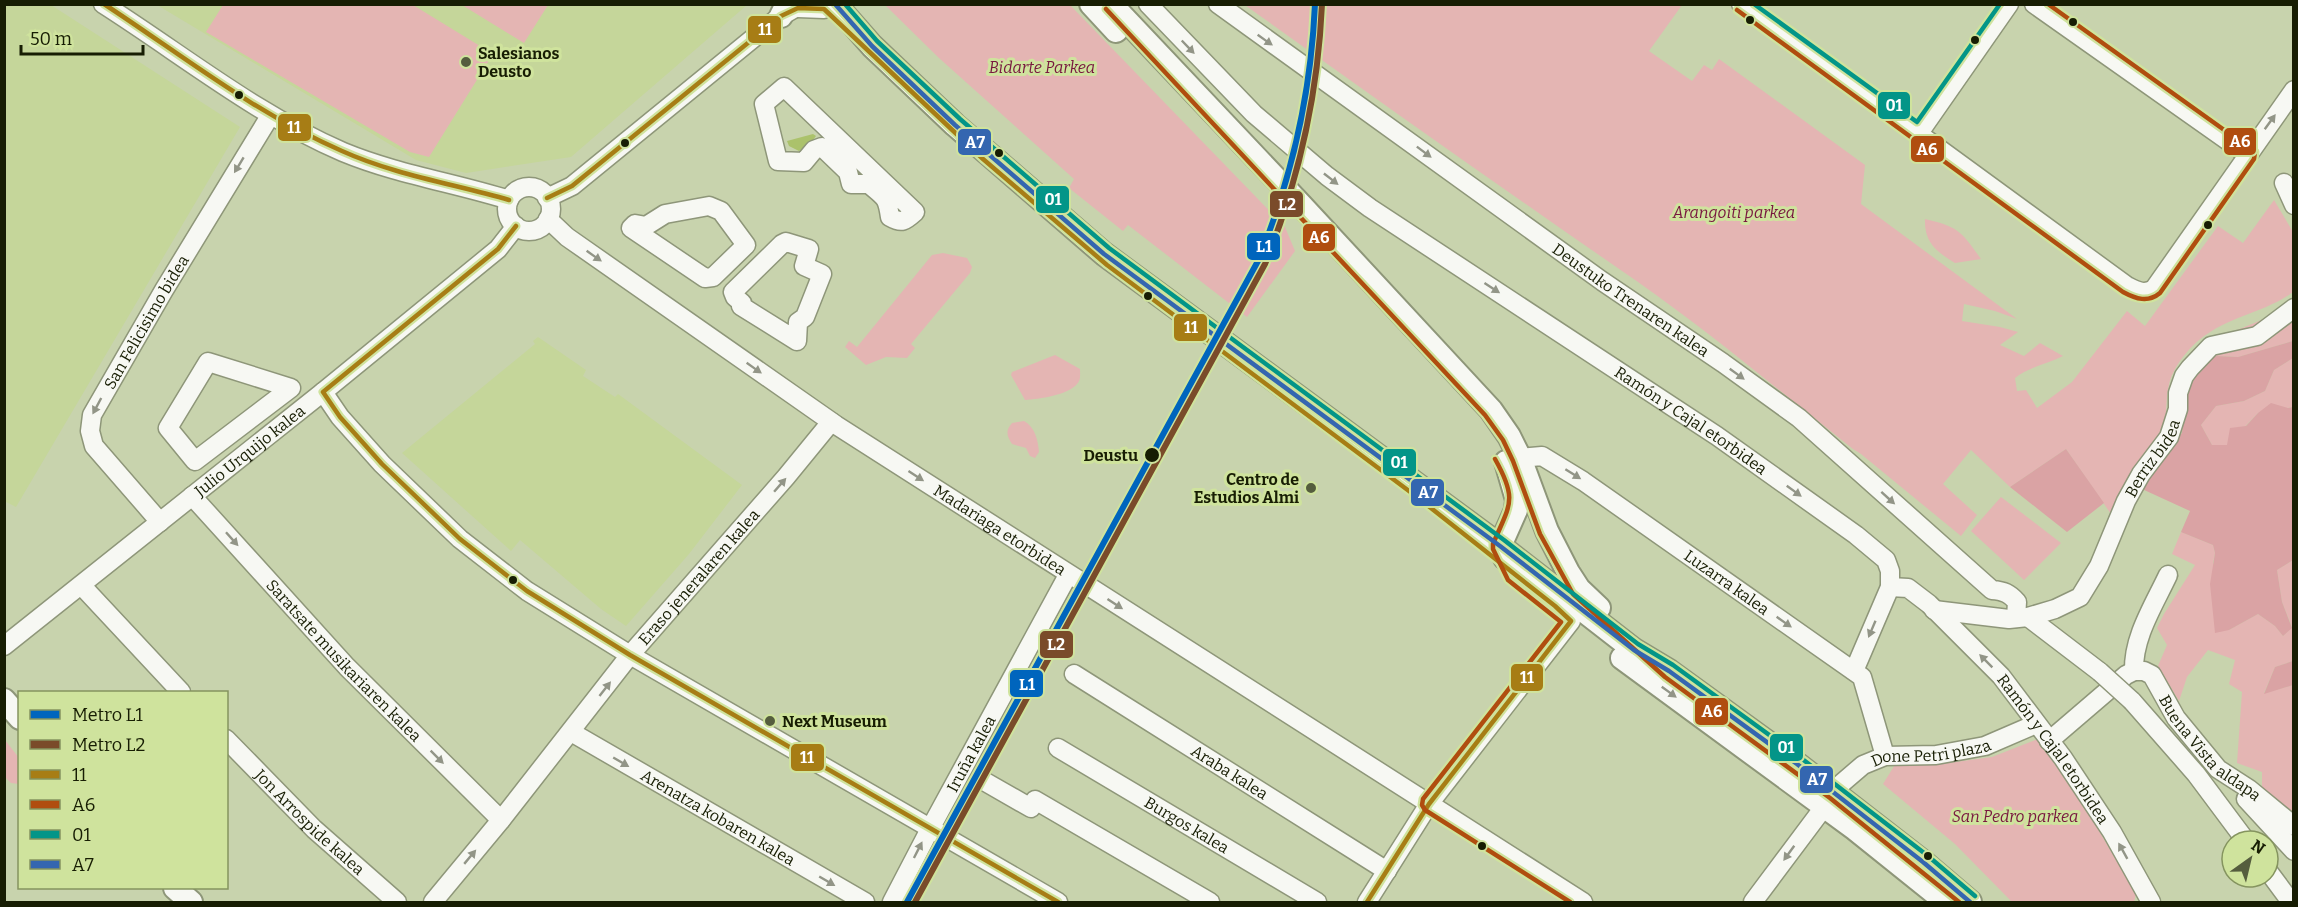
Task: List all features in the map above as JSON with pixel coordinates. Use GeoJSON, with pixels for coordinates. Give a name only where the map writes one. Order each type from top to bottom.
{"type":"FeatureCollection","features":[{"type":"Feature","properties":{"kind":"main road"},"geometry":{"type":"LineString","coordinates":[[1091,4],[1283,206],[1460,398],[1490,434],[1508,467],[1517,500],[1516,510],[1500,546],[1514,575]]}},
{"type":"Feature","properties":{"kind":"main road"},"geometry":{"type":"LineString","coordinates":[[1111,4],[1491,410],[1509,436],[1520,458],[1547,531],[1579,589],[1669,671],[1829,799],[1946,903]]}},
{"type":"Feature","properties":{"kind":"main road"},"geometry":{"type":"LineString","coordinates":[[807,7],[872,46],[955,125],[1104,254],[1170,305],[1500,546],[1634,650],[1669,671]]}},
{"type":"Feature","properties":{"kind":"main road"},"geometry":{"type":"LineString","coordinates":[[807,7],[1100,260],[1411,492],[1553,604],[1571,621],[1923,862],[1970,903]]}},
{"type":"Feature","properties":{"kind":"main road"},"geometry":{"type":"LineString","coordinates":[[4,700],[18,716]]}},
{"type":"Feature","properties":{"kind":"main road"},"geometry":{"type":"LineString","coordinates":[[176,889],[191,903]]}},
{"type":"Feature","properties":{"kind":"street"},"geometry":{"type":"LineString","coordinates":[[103,4],[270,116],[370,163],[509,200]]}},
{"type":"Feature","properties":{"kind":"street","name":"Ramón y Cajal etorbidea"},"geometry":{"type":"LineString","coordinates":[[1148,4],[1254,114],[1327,176],[1371,208],[1717,436],[1886,560],[1890,571],[1890,587],[1908,588],[1934,610],[2001,676],[2063,758],[2112,832],[2151,902]]}},
{"type":"Feature","properties":{"kind":"street","name":"Deustuko Trenaren kalea"},"geometry":{"type":"LineString","coordinates":[[1218,4],[1593,274],[1798,418],[1992,590],[2006,592],[2012,596],[2017,602],[2022,617]]}},
{"type":"Feature","properties":{"kind":"street"},"geometry":{"type":"LineString","coordinates":[[1741,4],[2127,286],[2140,292],[2154,289],[2294,90]]}},
{"type":"Feature","properties":{"kind":"street"},"geometry":{"type":"LineString","coordinates":[[1918,133],[2009,4]]}},
{"type":"Feature","properties":{"kind":"street"},"geometry":{"type":"LineString","coordinates":[[2034,4],[2248,155]]}},
{"type":"Feature","properties":{"kind":"street"},"geometry":{"type":"LineString","coordinates":[[547,198],[566,190],[807,7]]}},
{"type":"Feature","properties":{"kind":"street"},"geometry":{"type":"LineString","coordinates":[[784,87],[915,212],[904,222],[898,222],[890,217],[889,203],[885,197],[869,184],[851,184],[848,171],[822,147],[814,150],[804,162],[778,161],[764,104],[784,87]]}},
{"type":"Feature","properties":{"kind":"street","name":"San Felicisimo bidea"},"geometry":{"type":"LineString","coordinates":[[160,522],[94,446],[90,431],[92,416],[164,290],[270,116]]}},
{"type":"Feature","properties":{"kind":"street"},"geometry":{"type":"LineString","coordinates":[[2284,183],[2294,205]]}},
{"type":"Feature","properties":{"kind":"street"},"geometry":{"type":"LineString","coordinates":[[537,189],[547,198],[551,208],[549,219],[540,228],[527,231],[516,226],[508,214],[509,200],[518,190],[537,189]]}},
{"type":"Feature","properties":{"kind":"street"},"geometry":{"type":"LineString","coordinates":[[709,206],[721,211],[746,245],[713,276],[705,278],[631,228],[635,224],[646,226],[664,214],[709,206]]}},
{"type":"Feature","properties":{"kind":"street","name":"Madariaga etorbidea"},"geometry":{"type":"LineString","coordinates":[[549,219],[567,237],[831,422],[1583,903]]}},
{"type":"Feature","properties":{"kind":"street","name":"Julio Urquijo kalea"},"geometry":{"type":"LineString","coordinates":[[4,646],[82,586],[498,249],[516,226]]}},
{"type":"Feature","properties":{"kind":"street"},"geometry":{"type":"LineString","coordinates":[[786,242],[809,249],[804,266],[822,274],[805,317],[798,322],[798,341],[741,306],[742,303],[733,292],[782,244],[786,242]]}},
{"type":"Feature","properties":{"kind":"street","name":"Berriz bidea"},"geometry":{"type":"LineString","coordinates":[[2022,617],[2055,609],[2080,597],[2091,583],[2126,501],[2141,474],[2169,437],[2178,409],[2178,393],[2184,376],[2202,354],[2211,346],[2257,336],[2294,308]]}},
{"type":"Feature","properties":{"kind":"street"},"geometry":{"type":"LineString","coordinates":[[208,362],[291,388],[195,461],[168,428],[208,362]]}},
{"type":"Feature","properties":{"kind":"street"},"geometry":{"type":"LineString","coordinates":[[323,392],[340,417],[382,464],[460,539],[527,591],[630,655],[1058,903]]}},
{"type":"Feature","properties":{"kind":"street","name":"Eraso jeneralaren kalea"},"geometry":{"type":"LineString","coordinates":[[433,903],[630,655],[786,477],[831,422]]}},
{"type":"Feature","properties":{"kind":"street","name":"Luzarra kalea"},"geometry":{"type":"LineString","coordinates":[[1520,458],[1542,456],[1583,481],[1863,677],[1885,756]]}},
{"type":"Feature","properties":{"kind":"street","name":"Saratsate musikariaren kalea"},"geometry":{"type":"LineString","coordinates":[[192,496],[347,668],[501,820]]}},
{"type":"Feature","properties":{"kind":"street","name":"Iruña kalea"},"geometry":{"type":"LineString","coordinates":[[892,903],[1068,575]]}},
{"type":"Feature","properties":{"kind":"street"},"geometry":{"type":"LineString","coordinates":[[2049,741],[2134,670],[2134,654],[2139,636],[2168,575]]}},
{"type":"Feature","properties":{"kind":"street"},"geometry":{"type":"LineString","coordinates":[[82,586],[179,691]]}},
{"type":"Feature","properties":{"kind":"street"},"geometry":{"type":"LineString","coordinates":[[1854,671],[1890,587]]}},
{"type":"Feature","properties":{"kind":"street"},"geometry":{"type":"LineString","coordinates":[[1934,610],[2022,617],[2100,672],[2132,701],[2181,758],[2237,829]]}},
{"type":"Feature","properties":{"kind":"street"},"geometry":{"type":"LineString","coordinates":[[1367,903],[1430,804],[1571,621]]}},
{"type":"Feature","properties":{"kind":"street","name":"Buena Vista aldapa"},"geometry":{"type":"LineString","coordinates":[[2134,670],[2152,675],[2176,717],[2218,769],[2249,789],[2286,827],[2294,851]]}},
{"type":"Feature","properties":{"kind":"street","name":"Araba kalea"},"geometry":{"type":"LineString","coordinates":[[1074,674],[1387,871]]}},
{"type":"Feature","properties":{"kind":"street","name":"Done Petri plaza"},"geometry":{"type":"LineString","coordinates":[[1752,903],[1829,799],[1853,772],[1885,756],[1936,755],[1985,746],[2036,724]]}},
{"type":"Feature","properties":{"kind":"street","name":"Arenatza kobaren kalea"},"geometry":{"type":"LineString","coordinates":[[571,732],[865,903]]}},
{"type":"Feature","properties":{"kind":"street"},"geometry":{"type":"LineString","coordinates":[[2181,758],[2192,737]]}},
{"type":"Feature","properties":{"kind":"street","name":"Jon Arrospide kalea"},"geometry":{"type":"LineString","coordinates":[[228,741],[314,829],[397,903]]}},
{"type":"Feature","properties":{"kind":"street","name":"Burgos kalea"},"geometry":{"type":"LineString","coordinates":[[1058,748],[1317,903]]}},
{"type":"Feature","properties":{"kind":"street"},"geometry":{"type":"LineString","coordinates":[[982,780],[1031,808],[1035,800],[1210,903]]}},
{"type":"Feature","properties":{"kind":"street"},"geometry":{"type":"LineString","coordinates":[[2280,888],[2291,903]]}},
{"type":"Feature","properties":{"kind":"shaded area"},"geometry":{"type":"Polygon","coordinates":[[[5,4],[51,5],[240,127],[16,507],[4,501],[5,4]]]}},
{"type":"Feature","properties":{"kind":"shaded area","name":"Salesianos Deusto"},"geometry":{"type":"Polygon","coordinates":[[[157,5],[747,5],[571,157],[466,173],[416,160],[157,5]]]}},
{"type":"Feature","properties":{"kind":"shaded area"},"geometry":{"type":"Polygon","coordinates":[[[813,134],[816,136],[810,144],[799,151],[789,146],[787,141],[813,134]]]}},
{"type":"Feature","properties":{"kind":"shaded area"},"geometry":{"type":"Polygon","coordinates":[[[538,337],[586,370],[583,376],[615,397],[618,394],[742,485],[689,554],[626,626],[601,609],[520,540],[511,551],[402,453],[535,344],[533,341],[538,337]]]}},
{"type":"Feature","properties":{"kind":"shaded area"},"geometry":{"type":"Polygon","coordinates":[[[2293,341],[2293,358],[2274,370],[2265,391],[2244,401],[2216,406],[2201,425],[2212,445],[2227,445],[2230,428],[2246,426],[2271,403],[2288,408],[2293,407],[2293,560],[2277,570],[2282,602],[2292,628],[2283,636],[2275,626],[2258,614],[2229,630],[2215,633],[2210,584],[2215,553],[2213,545],[2181,532],[2190,511],[2142,489],[2170,445],[2182,433],[2185,400],[2198,368],[2216,356],[2238,357],[2293,341]]]}},
{"type":"Feature","properties":{"kind":"shaded area"},"geometry":{"type":"Polygon","coordinates":[[[2066,449],[2104,503],[2067,532],[2010,487],[2066,449]]]}},
{"type":"Feature","properties":{"kind":"shaded area"},"geometry":{"type":"Polygon","coordinates":[[[2293,661],[2293,685],[2264,694],[2275,667],[2293,661]]]}},
{"type":"Feature","properties":{"kind":"green space"},"geometry":{"type":"Polygon","coordinates":[[[223,5],[413,5],[493,54],[429,157],[410,152],[206,32],[223,5]]]}},
{"type":"Feature","properties":{"kind":"green space"},"geometry":{"type":"Polygon","coordinates":[[[462,5],[548,5],[524,43],[462,5]]]}},
{"type":"Feature","properties":{"kind":"green space","name":"Bidarte Parkea"},"geometry":{"type":"Polygon","coordinates":[[[885,5],[1070,5],[1285,227],[1295,251],[1247,317],[1128,225],[1123,231],[1069,188],[1074,179],[939,58],[885,5]]]}},
{"type":"Feature","properties":{"kind":"green space","name":"Arangoiti parkea"},"geometry":{"type":"Polygon","coordinates":[[[1245,5],[1682,5],[1649,51],[1692,81],[1704,65],[1712,70],[1719,59],[1865,165],[1861,204],[2017,319],[1964,304],[1962,321],[2018,332],[2000,345],[2024,356],[2040,343],[2063,356],[2015,378],[2017,391],[2026,390],[2037,408],[2072,382],[2127,311],[2145,326],[2218,226],[2243,243],[2274,200],[2293,232],[2293,292],[2270,305],[2222,325],[2199,340],[2185,354],[2171,379],[2165,421],[2158,438],[2111,514],[2066,449],[2010,487],[1971,450],[1943,484],[1977,515],[1961,536],[1861,454],[1666,302],[1245,5]]]}},
{"type":"Feature","properties":{"kind":"green space"},"geometry":{"type":"Polygon","coordinates":[[[1925,219],[1958,232],[1969,242],[1981,259],[1955,263],[1943,255],[1929,241],[1925,219]]]}},
{"type":"Feature","properties":{"kind":"green space"},"geometry":{"type":"Polygon","coordinates":[[[943,253],[967,258],[972,267],[970,273],[911,344],[915,348],[907,358],[886,357],[866,365],[845,347],[849,341],[857,347],[932,255],[943,253]]]}},
{"type":"Feature","properties":{"kind":"green space"},"geometry":{"type":"Polygon","coordinates":[[[2293,307],[2293,341],[2238,357],[2216,356],[2198,368],[2216,345],[2235,331],[2293,307]]]}},
{"type":"Feature","properties":{"kind":"green space"},"geometry":{"type":"Polygon","coordinates":[[[1055,355],[1080,369],[1078,382],[1073,388],[1060,394],[1025,400],[1011,375],[1012,372],[1055,355]]]}},
{"type":"Feature","properties":{"kind":"green space"},"geometry":{"type":"Polygon","coordinates":[[[2293,358],[2293,407],[2258,413],[2227,445],[2212,445],[2201,425],[2216,406],[2244,401],[2265,391],[2274,370],[2293,358]]]}},
{"type":"Feature","properties":{"kind":"green space"},"geometry":{"type":"Polygon","coordinates":[[[1024,421],[1031,427],[1037,438],[1039,452],[1035,458],[1030,456],[1026,448],[1012,444],[1008,436],[1008,429],[1012,423],[1024,421]]]}},
{"type":"Feature","properties":{"kind":"green space"},"geometry":{"type":"Polygon","coordinates":[[[2001,497],[2061,543],[2024,580],[1971,531],[2001,497]]]}},
{"type":"Feature","properties":{"kind":"green space"},"geometry":{"type":"Polygon","coordinates":[[[2181,532],[2213,545],[2215,553],[2213,563],[2229,630],[2258,614],[2275,626],[2283,636],[2292,627],[2282,602],[2277,570],[2293,560],[2293,661],[2275,667],[2264,693],[2293,685],[2293,815],[2262,789],[2262,772],[2237,763],[2242,692],[2229,684],[2235,660],[2208,650],[2187,677],[2179,701],[2158,666],[2167,645],[2157,628],[2195,565],[2172,554],[2181,532]]]}},
{"type":"Feature","properties":{"kind":"green space","name":"San Pedro parkea"},"geometry":{"type":"Polygon","coordinates":[[[2038,739],[2095,824],[2136,894],[2134,902],[2012,902],[1955,844],[1883,784],[1896,763],[1934,765],[1992,757],[2038,739]]]}},
{"type":"Feature","properties":{"kind":"green space"},"geometry":{"type":"Polygon","coordinates":[[[5,740],[18,757],[18,784],[11,783],[5,777],[5,740]]]}},
{"type":"Feature","properties":{"kind":"metro line","name":"L1"},"geometry":{"type":"LineString","coordinates":[[907,902],[1258,261],[1281,198],[1298,135],[1309,70],[1315,4]]}},
{"type":"Feature","properties":{"kind":"metro line","name":"L2"},"geometry":{"type":"LineString","coordinates":[[915,902],[1265,264],[1288,201],[1305,137],[1316,71],[1322,4]]}},
{"type":"Feature","properties":{"kind":"transit line","name":"11"},"geometry":{"type":"LineString","coordinates":[[104,4],[249,102],[310,136],[383,167],[509,200]]}},
{"type":"Feature","properties":{"kind":"transit line","name":"A7"},"geometry":{"type":"LineString","coordinates":[[835,4],[872,46],[955,125],[1104,254],[1500,546],[1634,650],[1669,671],[1797,764],[1923,862],[1970,902]]}},
{"type":"Feature","properties":{"kind":"transit line","name":"01"},"geometry":{"type":"LineString","coordinates":[[845,4],[877,41],[960,119],[1109,248],[1504,540],[1638,644],[1673,665],[1801,758],[1928,856],[1975,896]]}},
{"type":"Feature","properties":{"kind":"transit line","name":"01"},"geometry":{"type":"LineString","coordinates":[[1754,4],[1917,122],[2000,4]]}},
{"type":"Feature","properties":{"kind":"transit line","name":"A6"},"geometry":{"type":"LineString","coordinates":[[1737,10],[2123,292],[2137,298],[2151,298],[2160,293],[2254,159],[2255,152],[2048,4]]}},
{"type":"Feature","properties":{"kind":"transit line","name":"11"},"geometry":{"type":"LineString","coordinates":[[547,198],[572,186],[781,16],[798,8],[824,9],[983,159],[1107,265],[1417,497],[1555,606],[1571,621],[1429,804],[1367,902]]}},
{"type":"Feature","properties":{"kind":"transit line","name":"A6"},"geometry":{"type":"LineString","coordinates":[[1106,9],[1485,415],[1503,440],[1540,534],[1573,594],[1665,677],[1830,798],[1959,902]]}},
{"type":"Feature","properties":{"kind":"transit line","name":"11"},"geometry":{"type":"LineString","coordinates":[[516,226],[498,249],[323,392],[340,417],[382,464],[460,539],[527,591],[630,655],[1058,902]]}},
{"type":"Feature","properties":{"kind":"transit line","name":"A6"},"geometry":{"type":"LineString","coordinates":[[1495,459],[1507,484],[1509,502],[1493,549],[1508,580],[1561,622],[1423,799],[1422,805],[1425,810],[1570,902]]}},
{"type":"Feature","properties":{"kind":"place","name":"Salesianos Deusto"},"geometry":{"type":"Point","coordinates":[466,62]}},
{"type":"Feature","properties":{"kind":"place","name":"Deustu"},"geometry":{"type":"Point","coordinates":[1152,455]}},
{"type":"Feature","properties":{"kind":"place","name":"Centro de Estudios Almi"},"geometry":{"type":"Point","coordinates":[1311,488]}},
{"type":"Feature","properties":{"kind":"place","name":"Next Museum"},"geometry":{"type":"Point","coordinates":[770,721]}}]}
